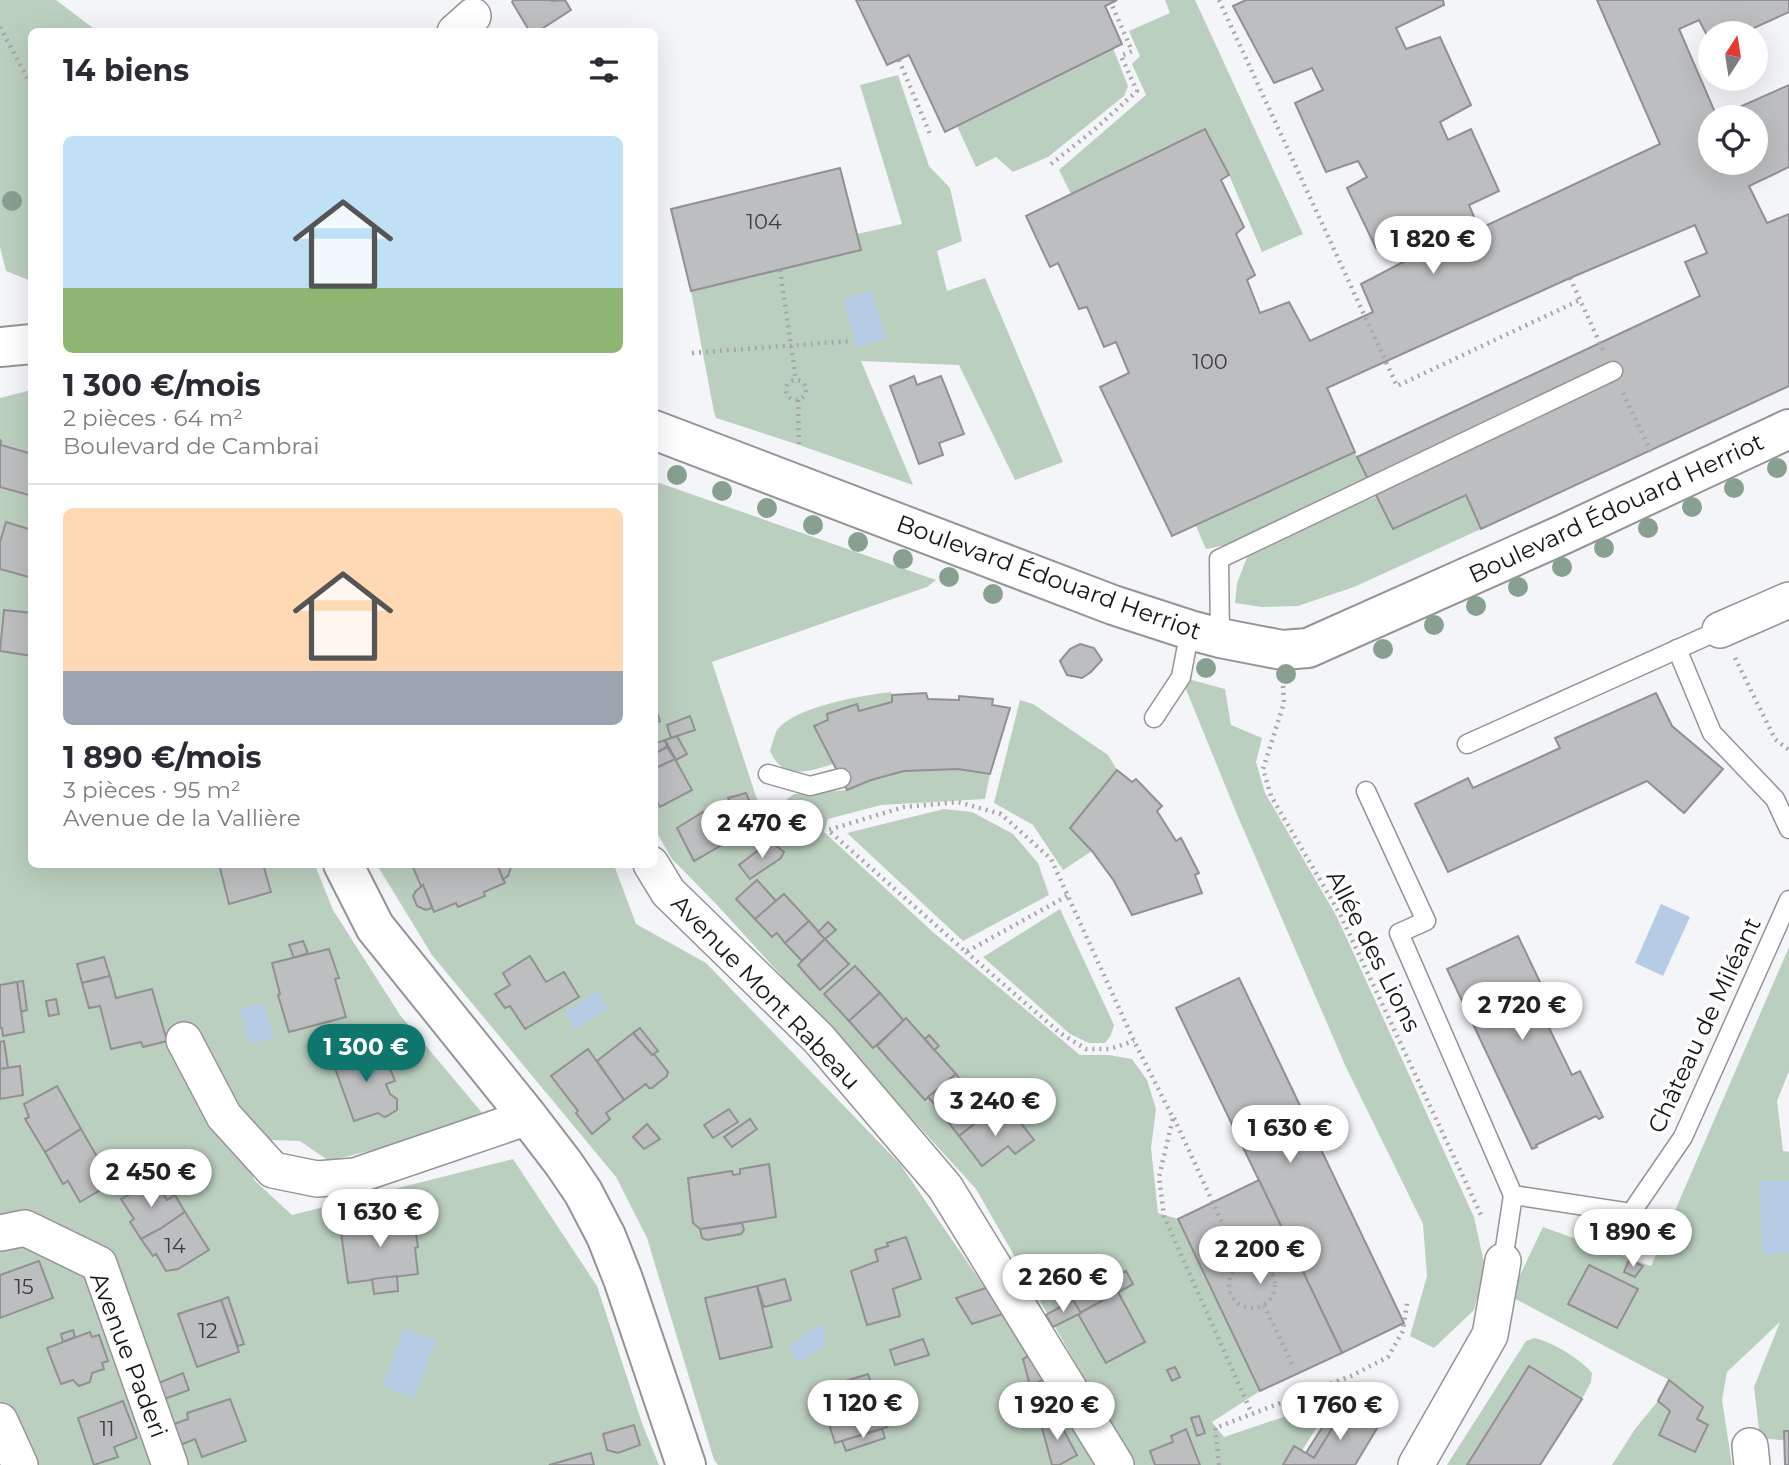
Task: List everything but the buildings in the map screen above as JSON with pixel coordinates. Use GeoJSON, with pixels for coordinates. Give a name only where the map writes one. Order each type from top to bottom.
{"type":"FeatureCollection","features":[{"type":"Feature","properties":{"kind":"street","name":"Boulevard Édouard Herriot"},"geometry":{"type":"LineString","coordinates":[[658,432],[1113,605],[1205,634],[1282,650],[1308,648],[1564,534],[1789,429]]}},
{"type":"Feature","properties":{"kind":"street"},"geometry":{"type":"LineString","coordinates":[[1720,630],[1789,600]]}},
{"type":"Feature","properties":{"kind":"street"},"geometry":{"type":"LineString","coordinates":[[345,868],[375,927],[528,1117],[583,1192],[606,1236],[627,1291],[686,1465]]}},
{"type":"Feature","properties":{"kind":"street","name":"Avenue Mont Rabeau"},"geometry":{"type":"LineString","coordinates":[[654,868],[668,892],[819,1039],[944,1187],[1116,1465]]}},
{"type":"Feature","properties":{"kind":"street"},"geometry":{"type":"LineString","coordinates":[[184,1040],[224,1116],[273,1170],[317,1179],[355,1176],[528,1117]]}},
{"type":"Feature","properties":{"kind":"street","name":"Avenue Paderi"},"geometry":{"type":"LineString","coordinates":[[0,1233],[25,1228],[99,1264],[170,1465]]}},
{"type":"Feature","properties":{"kind":"street"},"geometry":{"type":"LineString","coordinates":[[1416,1465],[1490,1335],[1503,1261]]}},
{"type":"Feature","properties":{"kind":"street"},"geometry":{"type":"LineString","coordinates":[[0,1421],[20,1465]]}},
{"type":"Feature","properties":{"kind":"lane"},"geometry":{"type":"LineString","coordinates":[[1154,718],[1205,634],[1219,559],[1613,371]]}},
{"type":"Feature","properties":{"kind":"lane"},"geometry":{"type":"LineString","coordinates":[[1467,744],[1720,630]]}},
{"type":"Feature","properties":{"kind":"lane"},"geometry":{"type":"LineString","coordinates":[[1677,649],[1712,733],[1775,799],[1789,829]]}},
{"type":"Feature","properties":{"kind":"lane"},"geometry":{"type":"LineString","coordinates":[[768,774],[810,786],[841,778]]}},
{"type":"Feature","properties":{"kind":"lane"},"geometry":{"type":"LineString","coordinates":[[1366,791],[1426,921],[1399,933],[1513,1195],[1503,1261]]}},
{"type":"Feature","properties":{"kind":"lane","name":"Château de Miléant"},"geometry":{"type":"LineString","coordinates":[[1513,1195],[1631,1213],[1684,1137],[1789,900]]}},
{"type":"Feature","properties":{"kind":"path"},"geometry":{"type":"LineString","coordinates":[[1219,0],[1397,386],[1580,300]]}},
{"type":"Feature","properties":{"kind":"path"},"geometry":{"type":"LineString","coordinates":[[1051,164],[1137,91],[1121,56],[1132,51],[1111,3]]}},
{"type":"Feature","properties":{"kind":"path"},"geometry":{"type":"LineString","coordinates":[[0,27],[28,80]]}},
{"type":"Feature","properties":{"kind":"path"},"geometry":{"type":"LineString","coordinates":[[899,60],[930,134]]}},
{"type":"Feature","properties":{"kind":"path"},"geometry":{"type":"LineString","coordinates":[[780,270],[796,380]]}},
{"type":"Feature","properties":{"kind":"path"},"geometry":{"type":"LineString","coordinates":[[1570,278],[1651,452]]}},
{"type":"Feature","properties":{"kind":"path"},"geometry":{"type":"LineString","coordinates":[[692,353],[851,341]]}},
{"type":"Feature","properties":{"kind":"path"},"geometry":{"type":"LineString","coordinates":[[796,380],[806,387],[805,394],[798,400],[792,399],[786,391],[790,382],[796,380]]}},
{"type":"Feature","properties":{"kind":"path"},"geometry":{"type":"LineString","coordinates":[[798,400],[799,445]]}},
{"type":"Feature","properties":{"kind":"path"},"geometry":{"type":"LineString","coordinates":[[1720,630],[1775,739],[1789,750]]}},
{"type":"Feature","properties":{"kind":"path","name":"Allée des Lions"},"geometry":{"type":"LineString","coordinates":[[1282,650],[1284,704],[1263,769],[1271,796],[1340,914],[1503,1261]]}},
{"type":"Feature","properties":{"kind":"path"},"geometry":{"type":"LineString","coordinates":[[1134,1041],[1110,1049],[1086,1049],[1060,1033],[828,830],[904,807],[958,802],[1001,814],[1051,859],[1134,1041],[1241,1264]]}},
{"type":"Feature","properties":{"kind":"path"},"geometry":{"type":"LineString","coordinates":[[966,952],[1067,896]]}},
{"type":"Feature","properties":{"kind":"path"},"geometry":{"type":"LineString","coordinates":[[1173,1118],[1159,1177],[1164,1216],[1252,1414]]}},
{"type":"Feature","properties":{"kind":"path"},"geometry":{"type":"LineString","coordinates":[[1272,1274],[1297,1261]]}},
{"type":"Feature","properties":{"kind":"path"},"geometry":{"type":"LineString","coordinates":[[1257,1262],[1265,1265],[1272,1274],[1276,1285],[1274,1293],[1264,1305],[1249,1308],[1236,1302],[1231,1296],[1228,1282],[1231,1274],[1241,1264],[1257,1262]]}},
{"type":"Feature","properties":{"kind":"path"},"geometry":{"type":"LineString","coordinates":[[1219,1465],[1215,1428],[1351,1376],[1388,1357],[1403,1331],[1407,1303]]}},
{"type":"Feature","properties":{"kind":"path"},"geometry":{"type":"LineString","coordinates":[[1264,1305],[1292,1364]]}},
{"type":"Feature","properties":{"kind":"green space"},"geometry":{"type":"Polygon","coordinates":[[[0,0],[56,0],[93,28],[28,28],[28,280],[6,271],[0,247],[0,0]]]}},
{"type":"Feature","properties":{"kind":"green space"},"geometry":{"type":"Polygon","coordinates":[[[1165,0],[1195,0],[1303,234],[1262,252],[1229,175],[1205,130],[1071,194],[1059,170],[1146,95],[1132,64],[1140,56],[1129,31],[1170,13],[1165,0]]]}},
{"type":"Feature","properties":{"kind":"green space"},"geometry":{"type":"Polygon","coordinates":[[[1113,48],[1128,86],[1124,96],[1048,157],[1013,172],[996,157],[976,167],[957,126],[1113,48]]]}},
{"type":"Feature","properties":{"kind":"green space"},"geometry":{"type":"Polygon","coordinates":[[[898,75],[929,166],[950,188],[962,241],[937,251],[947,291],[985,278],[1063,462],[1015,480],[959,365],[861,361],[913,485],[716,418],[714,412],[691,291],[861,250],[857,234],[902,224],[860,85],[898,75]]]}},
{"type":"Feature","properties":{"kind":"green space"},"geometry":{"type":"Polygon","coordinates":[[[28,391],[28,868],[316,868],[333,910],[400,1015],[489,1121],[329,1161],[300,1141],[270,1140],[247,1156],[254,1180],[292,1215],[513,1159],[597,1286],[643,1426],[659,1465],[185,1465],[107,1264],[0,1225],[0,398],[28,391]]]}},
{"type":"Feature","properties":{"kind":"green space"},"geometry":{"type":"Polygon","coordinates":[[[1355,452],[1368,478],[1231,544],[1206,549],[1196,526],[1355,452]]]}},
{"type":"Feature","properties":{"kind":"green space"},"geometry":{"type":"Polygon","coordinates":[[[658,482],[936,580],[927,587],[712,662],[767,830],[785,825],[778,806],[794,794],[847,790],[904,771],[958,769],[990,774],[985,799],[881,805],[828,819],[824,832],[934,933],[1080,1055],[1109,1055],[1132,1059],[1147,1080],[1156,1109],[1151,1148],[1158,1213],[1178,1219],[1260,1391],[1212,1422],[1224,1437],[1334,1400],[1293,1465],[1134,1465],[976,1189],[672,859],[658,835],[658,482]]]}},
{"type":"Feature","properties":{"kind":"green space"},"geometry":{"type":"Polygon","coordinates":[[[1466,495],[1481,529],[1354,587],[1298,606],[1262,607],[1235,603],[1237,583],[1248,555],[1289,531],[1377,496],[1393,529],[1466,495]]]}},
{"type":"Feature","properties":{"kind":"green space"},"geometry":{"type":"Polygon","coordinates":[[[1181,677],[1225,689],[1231,725],[1262,738],[1256,762],[1265,793],[1337,917],[1474,1217],[1485,1267],[1474,1310],[1434,1348],[1410,1336],[1427,1276],[1423,1224],[1345,1065],[1181,677]]]}},
{"type":"Feature","properties":{"kind":"green space"},"geometry":{"type":"Polygon","coordinates":[[[891,692],[892,702],[859,711],[856,704],[827,714],[828,720],[814,726],[834,764],[806,771],[790,771],[776,761],[770,751],[777,730],[798,715],[830,704],[891,692]]]}},
{"type":"Feature","properties":{"kind":"green space"},"geometry":{"type":"Polygon","coordinates":[[[1020,700],[1033,704],[1108,755],[1117,770],[1071,828],[1092,851],[1063,870],[1033,825],[994,803],[1020,700]]]}},
{"type":"Feature","properties":{"kind":"green space"},"geometry":{"type":"Polygon","coordinates":[[[944,809],[972,812],[1013,834],[1038,863],[1049,895],[963,941],[847,833],[944,809]]]}},
{"type":"Feature","properties":{"kind":"green space"},"geometry":{"type":"Polygon","coordinates":[[[379,868],[615,868],[636,924],[706,963],[900,1164],[1003,1314],[1100,1465],[718,1465],[714,1460],[647,1238],[616,1177],[432,955],[379,868]]]}},
{"type":"Feature","properties":{"kind":"green space"},"geometry":{"type":"Polygon","coordinates":[[[1060,909],[1114,1025],[1105,1043],[1089,1043],[1070,1034],[983,957],[1060,909]]]}},
{"type":"Feature","properties":{"kind":"green space"},"geometry":{"type":"Polygon","coordinates":[[[1789,947],[1789,1071],[1777,1101],[1783,1151],[1789,1152],[1789,1441],[1760,1438],[1754,1387],[1780,1322],[1727,1372],[1722,1400],[1732,1465],[1612,1465],[1635,1429],[1658,1401],[1669,1380],[1510,1296],[1543,1227],[1651,1266],[1789,947]]]}},
{"type":"Feature","properties":{"kind":"green space"},"geometry":{"type":"Polygon","coordinates":[[[0,1243],[30,1244],[65,1259],[90,1280],[162,1465],[96,1465],[118,1457],[114,1447],[137,1438],[123,1401],[78,1418],[94,1465],[30,1465],[0,1401],[0,1318],[52,1298],[39,1261],[0,1275],[0,1243]]]}},
{"type":"Feature","properties":{"kind":"green space"},"geometry":{"type":"Polygon","coordinates":[[[1534,1338],[1566,1352],[1592,1373],[1591,1382],[1582,1399],[1529,1366],[1467,1465],[1447,1465],[1526,1341],[1534,1338]]]}},
{"type":"Feature","properties":{"kind":"water"},"geometry":{"type":"Polygon","coordinates":[[[871,290],[886,338],[857,348],[843,299],[871,290]]]}},
{"type":"Feature","properties":{"kind":"water"},"geometry":{"type":"Polygon","coordinates":[[[1661,904],[1690,917],[1663,976],[1635,963],[1661,904]]]}},
{"type":"Feature","properties":{"kind":"water"},"geometry":{"type":"Polygon","coordinates":[[[598,991],[608,1008],[575,1029],[565,1012],[598,991]]]}},
{"type":"Feature","properties":{"kind":"water"},"geometry":{"type":"Polygon","coordinates":[[[264,1003],[274,1038],[249,1044],[240,1009],[264,1003]]]}},
{"type":"Feature","properties":{"kind":"water"},"geometry":{"type":"Polygon","coordinates":[[[1789,1180],[1789,1253],[1762,1254],[1760,1181],[1789,1180]]]}},
{"type":"Feature","properties":{"kind":"water"},"geometry":{"type":"Polygon","coordinates":[[[818,1326],[824,1327],[825,1346],[801,1361],[793,1357],[791,1344],[818,1326]]]}},
{"type":"Feature","properties":{"kind":"water"},"geometry":{"type":"Polygon","coordinates":[[[403,1329],[436,1340],[415,1398],[383,1386],[403,1329]]]}}]}
